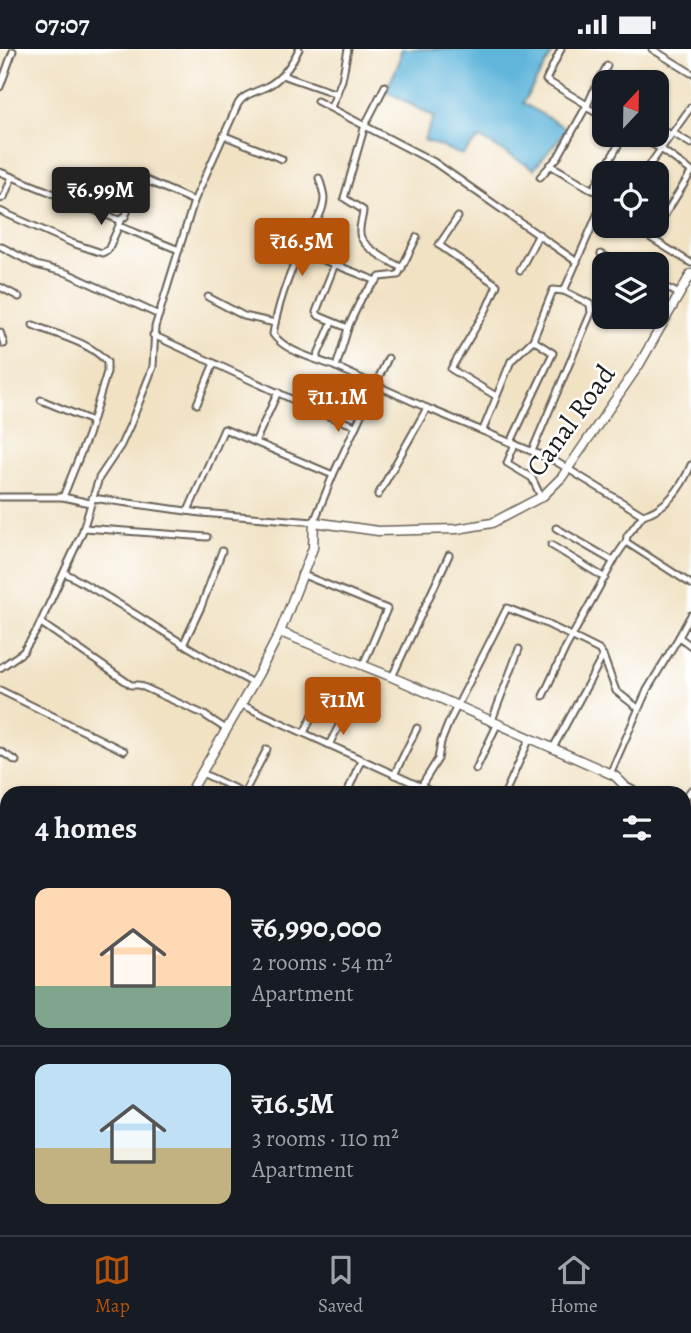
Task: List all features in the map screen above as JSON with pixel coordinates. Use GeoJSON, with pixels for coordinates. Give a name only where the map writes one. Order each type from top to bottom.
{"type":"FeatureCollection","features":[{"type":"Feature","properties":{"kind":"street"},"geometry":{"type":"LineString","coordinates":[[0,669],[23,652],[41,623],[83,529],[99,478],[121,445],[144,392],[155,359],[153,335],[194,201],[241,100],[282,75],[299,49]]}},
{"type":"Feature","properties":{"kind":"street"},"geometry":{"type":"LineString","coordinates":[[331,107],[337,94],[348,49]]}},
{"type":"Feature","properties":{"kind":"street"},"geometry":{"type":"LineString","coordinates":[[561,49],[545,80],[592,109]]}},
{"type":"Feature","properties":{"kind":"street"},"geometry":{"type":"LineString","coordinates":[[652,49],[691,73]]}},
{"type":"Feature","properties":{"kind":"street"},"geometry":{"type":"LineString","coordinates":[[0,86],[13,51]]}},
{"type":"Feature","properties":{"kind":"street"},"geometry":{"type":"LineString","coordinates":[[605,70],[607,66]]}},
{"type":"Feature","properties":{"kind":"street"},"geometry":{"type":"LineString","coordinates":[[282,75],[337,94]]}},
{"type":"Feature","properties":{"kind":"street"},"geometry":{"type":"LineString","coordinates":[[385,86],[365,125],[344,198],[363,210],[359,233],[362,239],[402,268]]}},
{"type":"Feature","properties":{"kind":"street"},"geometry":{"type":"LineString","coordinates":[[540,177],[558,157],[592,95]]}},
{"type":"Feature","properties":{"kind":"street"},"geometry":{"type":"LineString","coordinates":[[317,101],[434,162],[577,262]]}},
{"type":"Feature","properties":{"kind":"street"},"geometry":{"type":"LineString","coordinates":[[652,161],[691,107]]}},
{"type":"Feature","properties":{"kind":"street"},"geometry":{"type":"LineString","coordinates":[[669,132],[691,144]]}},
{"type":"Feature","properties":{"kind":"street"},"geometry":{"type":"LineString","coordinates":[[225,136],[282,159]]}},
{"type":"Feature","properties":{"kind":"street"},"geometry":{"type":"LineString","coordinates":[[658,147],[691,172],[669,208]]}},
{"type":"Feature","properties":{"kind":"street"},"geometry":{"type":"LineString","coordinates":[[551,165],[592,189]]}},
{"type":"Feature","properties":{"kind":"street"},"geometry":{"type":"LineString","coordinates":[[0,172],[97,212],[122,219]]}},
{"type":"Feature","properties":{"kind":"street"},"geometry":{"type":"LineString","coordinates":[[0,199],[4,197],[12,177]]}},
{"type":"Feature","properties":{"kind":"street"},"geometry":{"type":"LineString","coordinates":[[0,211],[72,243],[102,253],[108,250],[141,178],[194,201]]}},
{"type":"Feature","properties":{"kind":"street"},"geometry":{"type":"LineString","coordinates":[[319,178],[324,196],[323,204],[317,222],[300,251],[278,307],[273,334],[275,338],[316,359],[570,469],[643,515]]}},
{"type":"Feature","properties":{"kind":"street"},"geometry":{"type":"LineString","coordinates":[[458,217],[439,245],[497,285],[486,310],[452,369],[496,396]]}},
{"type":"Feature","properties":{"kind":"street"},"geometry":{"type":"LineString","coordinates":[[119,226],[179,250]]}},
{"type":"Feature","properties":{"kind":"street"},"geometry":{"type":"LineString","coordinates":[[564,291],[592,226]]}},
{"type":"Feature","properties":{"kind":"street"},"geometry":{"type":"LineString","coordinates":[[520,270],[539,234]]}},
{"type":"Feature","properties":{"kind":"street"},"geometry":{"type":"LineString","coordinates":[[336,367],[348,328],[362,297],[384,276],[398,275],[417,237]]}},
{"type":"Feature","properties":{"kind":"street"},"geometry":{"type":"LineString","coordinates":[[651,238],[691,263]]}},
{"type":"Feature","properties":{"kind":"street"},"geometry":{"type":"LineString","coordinates":[[0,246],[36,265],[67,273],[159,315]]}},
{"type":"Feature","properties":{"kind":"street"},"geometry":{"type":"LineString","coordinates":[[300,251],[377,281]]}},
{"type":"Feature","properties":{"kind":"street"},"geometry":{"type":"LineString","coordinates":[[335,264],[316,312],[319,316],[348,328]]}},
{"type":"Feature","properties":{"kind":"street","name":"Canal Road"},"geometry":{"type":"LineString","coordinates":[[669,312],[691,274]]}},
{"type":"Feature","properties":{"kind":"street"},"geometry":{"type":"LineString","coordinates":[[0,287],[19,297]]}},
{"type":"Feature","properties":{"kind":"street"},"geometry":{"type":"LineString","coordinates":[[669,289],[679,294]]}},
{"type":"Feature","properties":{"kind":"street"},"geometry":{"type":"LineString","coordinates":[[483,430],[511,361],[533,340],[553,290],[564,291],[590,304],[591,313],[532,451]]}},
{"type":"Feature","properties":{"kind":"street"},"geometry":{"type":"LineString","coordinates":[[208,297],[244,316],[275,323]]}},
{"type":"Feature","properties":{"kind":"street"},"geometry":{"type":"LineString","coordinates":[[316,359],[332,322]]}},
{"type":"Feature","properties":{"kind":"street"},"geometry":{"type":"LineString","coordinates":[[33,325],[89,348],[107,362],[107,372],[92,421],[63,497]]}},
{"type":"Feature","properties":{"kind":"street","name":"Canal Road"},"geometry":{"type":"LineString","coordinates":[[2,495],[29,498],[63,497],[378,531],[457,529],[492,523],[541,497],[570,469],[639,365],[659,329]]}},
{"type":"Feature","properties":{"kind":"street"},"geometry":{"type":"LineString","coordinates":[[0,332],[4,344]]}},
{"type":"Feature","properties":{"kind":"street"},"geometry":{"type":"LineString","coordinates":[[153,335],[328,416],[356,426]]}},
{"type":"Feature","properties":{"kind":"street"},"geometry":{"type":"LineString","coordinates":[[533,340],[553,353],[513,443],[507,463],[532,478],[541,497]]}},
{"type":"Feature","properties":{"kind":"street"},"geometry":{"type":"LineString","coordinates":[[194,786],[280,632],[313,538],[314,522],[388,358]]}},
{"type":"Feature","properties":{"kind":"street"},"geometry":{"type":"LineString","coordinates":[[197,404],[214,363]]}},
{"type":"Feature","properties":{"kind":"street"},"geometry":{"type":"LineString","coordinates":[[255,442],[278,392]]}},
{"type":"Feature","properties":{"kind":"street"},"geometry":{"type":"LineString","coordinates":[[41,400],[92,421]]}},
{"type":"Feature","properties":{"kind":"street"},"geometry":{"type":"LineString","coordinates":[[377,495],[427,408]]}},
{"type":"Feature","properties":{"kind":"street"},"geometry":{"type":"LineString","coordinates":[[188,511],[224,429],[333,475]]}},
{"type":"Feature","properties":{"kind":"street"},"geometry":{"type":"LineString","coordinates":[[543,696],[627,536],[643,515],[669,499],[684,481],[691,465]]}},
{"type":"Feature","properties":{"kind":"street"},"geometry":{"type":"LineString","coordinates":[[556,528],[613,561]]}},
{"type":"Feature","properties":{"kind":"street"},"geometry":{"type":"LineString","coordinates":[[83,529],[207,537]]}},
{"type":"Feature","properties":{"kind":"street"},"geometry":{"type":"LineString","coordinates":[[626,542],[691,584]]}},
{"type":"Feature","properties":{"kind":"street"},"geometry":{"type":"LineString","coordinates":[[551,545],[605,578]]}},
{"type":"Feature","properties":{"kind":"street"},"geometry":{"type":"LineString","coordinates":[[183,645],[222,551]]}},
{"type":"Feature","properties":{"kind":"street"},"geometry":{"type":"LineString","coordinates":[[393,677],[449,555]]}},
{"type":"Feature","properties":{"kind":"street"},"geometry":{"type":"LineString","coordinates":[[65,573],[216,665],[253,683]]}},
{"type":"Feature","properties":{"kind":"street"},"geometry":{"type":"LineString","coordinates":[[301,574],[387,609],[363,665]]}},
{"type":"Feature","properties":{"kind":"street"},"geometry":{"type":"LineString","coordinates":[[240,704],[421,786],[438,759],[441,742],[507,608],[573,636],[598,650],[603,656],[616,691],[638,708]]}},
{"type":"Feature","properties":{"kind":"street"},"geometry":{"type":"LineString","coordinates":[[610,774],[638,708],[691,615]]}},
{"type":"Feature","properties":{"kind":"street"},"geometry":{"type":"LineString","coordinates":[[41,623],[131,685],[139,685],[187,706],[226,729]]}},
{"type":"Feature","properties":{"kind":"street"},"geometry":{"type":"LineString","coordinates":[[280,632],[393,677],[553,748],[610,774],[620,786]]}},
{"type":"Feature","properties":{"kind":"street"},"geometry":{"type":"LineString","coordinates":[[679,637],[691,646]]}},
{"type":"Feature","properties":{"kind":"street"},"geometry":{"type":"LineString","coordinates":[[476,769],[519,649]]}},
{"type":"Feature","properties":{"kind":"street"},"geometry":{"type":"LineString","coordinates":[[553,748],[603,656]]}},
{"type":"Feature","properties":{"kind":"street"},"geometry":{"type":"LineString","coordinates":[[0,689],[124,751]]}},
{"type":"Feature","properties":{"kind":"street"},"geometry":{"type":"LineString","coordinates":[[328,745],[354,696]]}},
{"type":"Feature","properties":{"kind":"street"},"geometry":{"type":"LineString","coordinates":[[304,733],[321,698]]}},
{"type":"Feature","properties":{"kind":"street"},"geometry":{"type":"LineString","coordinates":[[394,775],[418,728]]}},
{"type":"Feature","properties":{"kind":"street"},"geometry":{"type":"LineString","coordinates":[[508,786],[530,739]]}},
{"type":"Feature","properties":{"kind":"street"},"geometry":{"type":"LineString","coordinates":[[248,786],[267,749]]}},
{"type":"Feature","properties":{"kind":"street"},"geometry":{"type":"LineString","coordinates":[[0,751],[16,761]]}},
{"type":"Feature","properties":{"kind":"street"},"geometry":{"type":"LineString","coordinates":[[350,786],[361,760]]}},
{"type":"Feature","properties":{"kind":"street"},"geometry":{"type":"LineString","coordinates":[[202,772],[230,786]]}},
{"type":"Feature","properties":{"kind":"water"},"geometry":{"type":"Polygon","coordinates":[[[401,49],[555,49],[523,103],[567,129],[534,169],[480,138],[462,155],[424,140],[434,117],[386,91],[399,63],[401,49]]]}}]}
